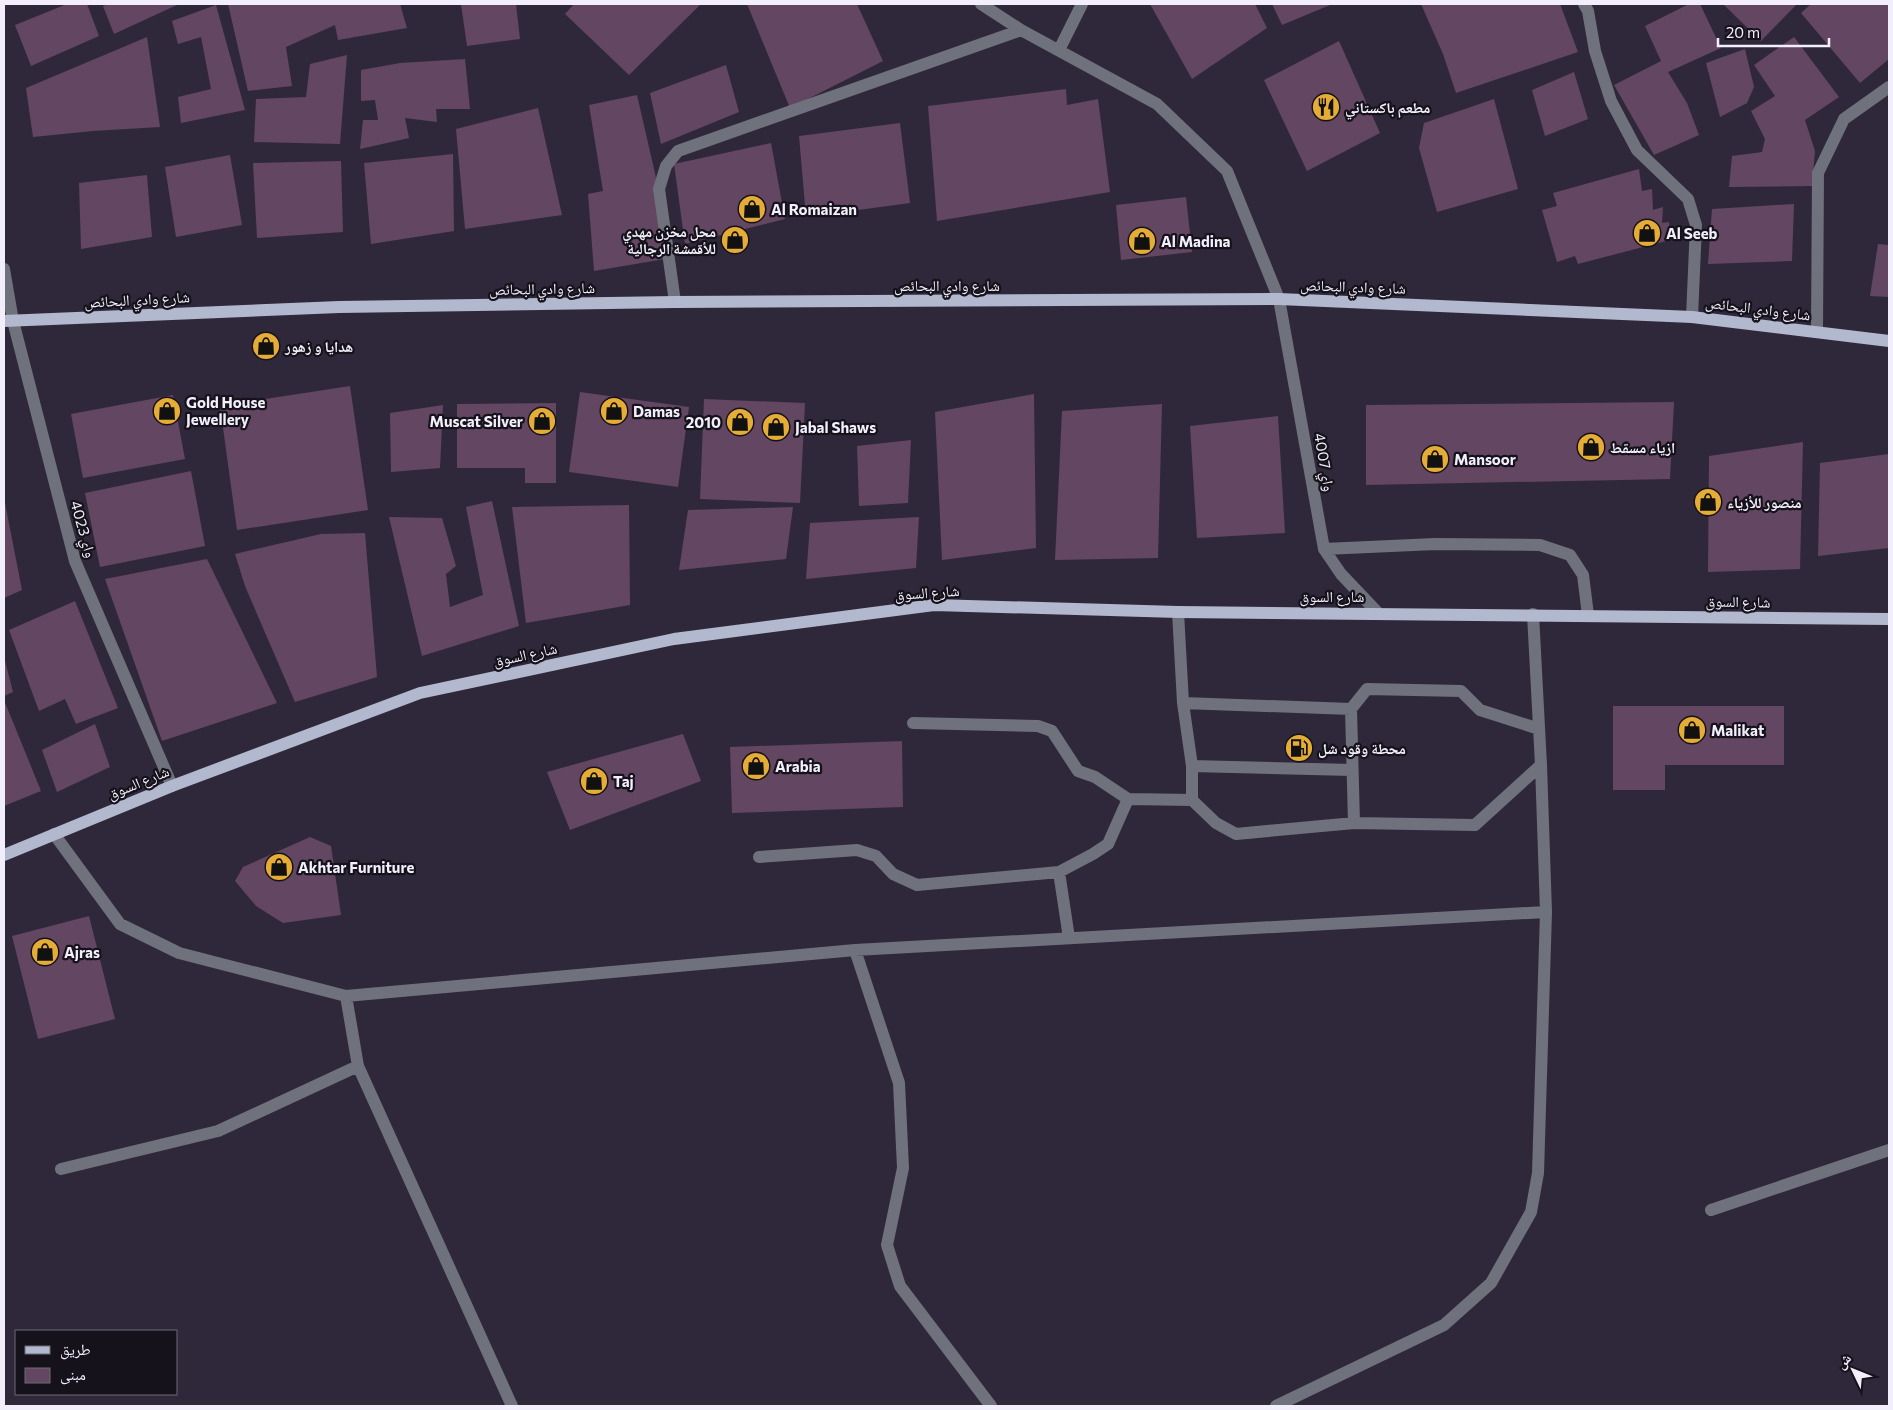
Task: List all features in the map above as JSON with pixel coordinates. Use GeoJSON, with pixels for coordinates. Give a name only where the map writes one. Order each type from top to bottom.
{"type":"FeatureCollection","features":[{"type":"Feature","properties":{"kind":"main road","name":"شارع وادي البحائص"},"geometry":{"type":"LineString","coordinates":[[8,321],[339,307],[675,302],[1279,299],[1692,317],[1889,341]]}},
{"type":"Feature","properties":{"kind":"main road","name":"شارع السوق"},"geometry":{"type":"LineString","coordinates":[[4,855],[172,786],[420,693],[674,639],[934,605],[1178,612],[1889,619]]}},
{"type":"Feature","properties":{"kind":"street","name":"واي 4007"},"geometry":{"type":"LineString","coordinates":[[982,4],[1021,30],[1157,104],[1227,171],[1279,299],[1324,549],[1342,574],[1378,613]]}},
{"type":"Feature","properties":{"kind":"street"},"geometry":{"type":"LineString","coordinates":[[1059,50],[1082,4]]}},
{"type":"Feature","properties":{"kind":"street"},"geometry":{"type":"LineString","coordinates":[[1584,4],[1588,11],[1595,51],[1611,100],[1637,150],[1688,199],[1696,225],[1692,317]]}},
{"type":"Feature","properties":{"kind":"street"},"geometry":{"type":"LineString","coordinates":[[675,302],[659,190],[666,166],[678,151],[1021,30]]}},
{"type":"Feature","properties":{"kind":"street"},"geometry":{"type":"LineString","coordinates":[[1817,332],[1818,173],[1844,119],[1889,87]]}},
{"type":"Feature","properties":{"kind":"street","name":"واي 4023"},"geometry":{"type":"LineString","coordinates":[[4,269],[8,321],[75,562],[172,786]]}},
{"type":"Feature","properties":{"kind":"street"},"geometry":{"type":"LineString","coordinates":[[1324,549],[1435,544],[1540,546],[1570,555],[1583,575],[1588,615]]}},
{"type":"Feature","properties":{"kind":"street"},"geometry":{"type":"LineString","coordinates":[[1178,612],[1183,703],[1192,766],[1192,800]]}},
{"type":"Feature","properties":{"kind":"street"},"geometry":{"type":"LineString","coordinates":[[1276,1406],[1444,1325],[1491,1283],[1531,1212],[1538,1173],[1546,912],[1533,614]]}},
{"type":"Feature","properties":{"kind":"street"},"geometry":{"type":"LineString","coordinates":[[1354,823],[1351,709],[1367,689],[1461,691],[1480,710],[1539,729]]}},
{"type":"Feature","properties":{"kind":"street"},"geometry":{"type":"LineString","coordinates":[[1183,703],[1351,709]]}},
{"type":"Feature","properties":{"kind":"street"},"geometry":{"type":"LineString","coordinates":[[913,723],[1038,726],[1052,731],[1078,771],[1095,777],[1128,799],[1192,800],[1216,823],[1236,834],[1354,823],[1475,825],[1541,765]]}},
{"type":"Feature","properties":{"kind":"street"},"geometry":{"type":"LineString","coordinates":[[1192,766],[1352,770]]}},
{"type":"Feature","properties":{"kind":"street"},"geometry":{"type":"LineString","coordinates":[[759,856],[857,850],[876,856],[893,874],[917,885],[1059,872],[1108,844],[1128,799]]}},
{"type":"Feature","properties":{"kind":"street"},"geometry":{"type":"LineString","coordinates":[[54,834],[120,924],[179,953],[346,996],[855,950],[1546,912]]}},
{"type":"Feature","properties":{"kind":"street"},"geometry":{"type":"LineString","coordinates":[[1059,872],[1069,938]]}},
{"type":"Feature","properties":{"kind":"street"},"geometry":{"type":"LineString","coordinates":[[855,950],[899,1083],[903,1168],[887,1245],[900,1286],[990,1406]]}},
{"type":"Feature","properties":{"kind":"street"},"geometry":{"type":"LineString","coordinates":[[346,996],[358,1066],[512,1406]]}},
{"type":"Feature","properties":{"kind":"street"},"geometry":{"type":"LineString","coordinates":[[61,1168],[218,1132],[358,1066]]}},
{"type":"Feature","properties":{"kind":"street"},"geometry":{"type":"LineString","coordinates":[[1710,1210],[1889,1150]]}},
{"type":"Feature","properties":{"kind":"building"},"geometry":{"type":"Polygon","coordinates":[[[67,4],[87,4],[99,36],[31,66],[15,25],[67,4]]]}},
{"type":"Feature","properties":{"kind":"building"},"geometry":{"type":"Polygon","coordinates":[[[109,4],[179,4],[114,34],[103,6],[109,4]]]}},
{"type":"Feature","properties":{"kind":"building"},"geometry":{"type":"Polygon","coordinates":[[[228,4],[400,4],[407,28],[338,40],[335,25],[286,47],[292,86],[248,91],[228,4]]]}},
{"type":"Feature","properties":{"kind":"building"},"geometry":{"type":"Polygon","coordinates":[[[461,4],[516,4],[520,39],[467,46],[461,4]]]}},
{"type":"Feature","properties":{"kind":"building"},"geometry":{"type":"Polygon","coordinates":[[[574,4],[701,4],[629,75],[565,14],[574,4]]]}},
{"type":"Feature","properties":{"kind":"building"},"geometry":{"type":"Polygon","coordinates":[[[747,4],[857,4],[883,61],[790,108],[747,4]]]}},
{"type":"Feature","properties":{"kind":"building"},"geometry":{"type":"Polygon","coordinates":[[[1150,4],[1255,4],[1267,28],[1192,79],[1150,4]]]}},
{"type":"Feature","properties":{"kind":"building"},"geometry":{"type":"Polygon","coordinates":[[[1272,4],[1330,4],[1330,5],[1282,25],[1272,4]]]}},
{"type":"Feature","properties":{"kind":"building"},"geometry":{"type":"Polygon","coordinates":[[[1421,4],[1560,4],[1578,52],[1456,93],[1443,54],[1421,4]]]}},
{"type":"Feature","properties":{"kind":"building"},"geometry":{"type":"Polygon","coordinates":[[[1689,4],[1700,4],[1721,48],[1668,72],[1687,103],[1699,135],[1654,155],[1614,85],[1661,61],[1645,26],[1689,4]]]}},
{"type":"Feature","properties":{"kind":"building"},"geometry":{"type":"Polygon","coordinates":[[[1723,4],[1797,4],[1761,41],[1723,4]]]}},
{"type":"Feature","properties":{"kind":"building"},"geometry":{"type":"Polygon","coordinates":[[[1811,4],[1889,4],[1889,59],[1860,83],[1801,13],[1811,4]]]}},
{"type":"Feature","properties":{"kind":"building"},"geometry":{"type":"Polygon","coordinates":[[[216,5],[245,110],[181,123],[178,97],[211,89],[201,37],[178,44],[172,21],[216,5]]]}},
{"type":"Feature","properties":{"kind":"building"},"geometry":{"type":"Polygon","coordinates":[[[147,37],[160,127],[33,137],[26,88],[147,37]]]}},
{"type":"Feature","properties":{"kind":"building"},"geometry":{"type":"Polygon","coordinates":[[[1794,37],[1839,97],[1805,120],[1815,151],[1812,186],[1729,187],[1732,156],[1762,152],[1765,139],[1751,111],[1775,96],[1754,65],[1794,37]]]}},
{"type":"Feature","properties":{"kind":"building"},"geometry":{"type":"Polygon","coordinates":[[[1339,41],[1380,133],[1307,171],[1264,80],[1339,41]]]}},
{"type":"Feature","properties":{"kind":"building"},"geometry":{"type":"Polygon","coordinates":[[[1745,49],[1754,87],[1747,103],[1720,117],[1706,63],[1745,49]]]}},
{"type":"Feature","properties":{"kind":"building"},"geometry":{"type":"Polygon","coordinates":[[[347,55],[340,144],[254,142],[256,99],[306,97],[310,64],[347,55]]]}},
{"type":"Feature","properties":{"kind":"building"},"geometry":{"type":"Polygon","coordinates":[[[465,59],[470,109],[436,109],[437,122],[405,118],[409,138],[360,149],[363,120],[378,120],[375,100],[361,101],[361,70],[400,63],[465,59]]]}},
{"type":"Feature","properties":{"kind":"building"},"geometry":{"type":"Polygon","coordinates":[[[726,65],[739,112],[661,144],[650,93],[726,65]]]}},
{"type":"Feature","properties":{"kind":"building"},"geometry":{"type":"Polygon","coordinates":[[[1574,72],[1588,119],[1545,136],[1532,90],[1574,72]]]}},
{"type":"Feature","properties":{"kind":"building"},"geometry":{"type":"Polygon","coordinates":[[[1066,89],[1067,105],[1098,99],[1110,192],[937,221],[928,106],[1066,89]]]}},
{"type":"Feature","properties":{"kind":"building"},"geometry":{"type":"Polygon","coordinates":[[[637,95],[657,182],[665,259],[594,271],[588,194],[603,191],[589,105],[637,95]]]}},
{"type":"Feature","properties":{"kind":"building"},"geometry":{"type":"Polygon","coordinates":[[[1494,99],[1518,189],[1437,212],[1419,148],[1424,123],[1494,99]]]}},
{"type":"Feature","properties":{"kind":"building"},"geometry":{"type":"Polygon","coordinates":[[[538,108],[562,215],[465,229],[456,129],[538,108]]]}},
{"type":"Feature","properties":{"kind":"building"},"geometry":{"type":"Polygon","coordinates":[[[900,123],[910,203],[806,217],[799,136],[900,123]]]}},
{"type":"Feature","properties":{"kind":"building"},"geometry":{"type":"Polygon","coordinates":[[[771,143],[785,219],[685,244],[674,164],[771,143]]]}},
{"type":"Feature","properties":{"kind":"building"},"geometry":{"type":"Polygon","coordinates":[[[453,154],[454,231],[371,244],[364,163],[453,154]]]}},
{"type":"Feature","properties":{"kind":"building"},"geometry":{"type":"Polygon","coordinates":[[[230,155],[242,225],[176,237],[165,167],[230,155]]]}},
{"type":"Feature","properties":{"kind":"building"},"geometry":{"type":"Polygon","coordinates":[[[341,161],[343,232],[257,238],[253,163],[341,161]]]}},
{"type":"Feature","properties":{"kind":"building"},"geometry":{"type":"Polygon","coordinates":[[[1639,169],[1642,191],[1652,189],[1653,210],[1663,207],[1662,223],[1669,222],[1670,240],[1578,264],[1575,256],[1557,262],[1542,210],[1557,206],[1553,193],[1639,169]]]}},
{"type":"Feature","properties":{"kind":"building"},"geometry":{"type":"Polygon","coordinates":[[[147,175],[152,237],[81,249],[79,183],[147,175]]]}},
{"type":"Feature","properties":{"kind":"building"},"geometry":{"type":"Polygon","coordinates":[[[1186,197],[1192,252],[1121,260],[1116,205],[1186,197]]]}},
{"type":"Feature","properties":{"kind":"building"},"geometry":{"type":"Polygon","coordinates":[[[1794,204],[1792,261],[1708,264],[1712,209],[1794,204]]]}},
{"type":"Feature","properties":{"kind":"building"},"geometry":{"type":"Polygon","coordinates":[[[1878,244],[1889,245],[1889,297],[1870,296],[1878,244]]]}},
{"type":"Feature","properties":{"kind":"building"},"geometry":{"type":"Polygon","coordinates":[[[350,386],[368,510],[237,530],[220,406],[350,386]]]}},
{"type":"Feature","properties":{"kind":"building"},"geometry":{"type":"Polygon","coordinates":[[[580,392],[689,407],[678,487],[569,472],[580,392]]]}},
{"type":"Feature","properties":{"kind":"building"},"geometry":{"type":"Polygon","coordinates":[[[1034,394],[1036,548],[942,560],[935,412],[1034,394]]]}},
{"type":"Feature","properties":{"kind":"building"},"geometry":{"type":"Polygon","coordinates":[[[173,395],[185,459],[83,478],[71,414],[173,395]]]}},
{"type":"Feature","properties":{"kind":"building"},"geometry":{"type":"Polygon","coordinates":[[[704,399],[805,403],[800,503],[700,499],[704,399]]]}},
{"type":"Feature","properties":{"kind":"building"},"geometry":{"type":"Polygon","coordinates":[[[1674,402],[1670,479],[1366,485],[1366,405],[1674,402]]]}},
{"type":"Feature","properties":{"kind":"building"},"geometry":{"type":"Polygon","coordinates":[[[556,403],[556,483],[525,483],[525,468],[457,468],[457,404],[556,403]]]}},
{"type":"Feature","properties":{"kind":"building"},"geometry":{"type":"Polygon","coordinates":[[[1162,404],[1158,558],[1055,560],[1062,411],[1162,404]]]}},
{"type":"Feature","properties":{"kind":"building"},"geometry":{"type":"Polygon","coordinates":[[[443,405],[440,468],[391,472],[390,413],[443,405]]]}},
{"type":"Feature","properties":{"kind":"building"},"geometry":{"type":"Polygon","coordinates":[[[1278,416],[1285,533],[1197,538],[1190,426],[1278,416]]]}},
{"type":"Feature","properties":{"kind":"building"},"geometry":{"type":"Polygon","coordinates":[[[911,440],[908,503],[859,506],[857,446],[911,440]]]}},
{"type":"Feature","properties":{"kind":"building"},"geometry":{"type":"Polygon","coordinates":[[[1803,442],[1800,569],[1708,572],[1709,456],[1803,442]]]}},
{"type":"Feature","properties":{"kind":"building"},"geometry":{"type":"Polygon","coordinates":[[[1889,454],[1889,548],[1818,556],[1820,463],[1889,454]]]}},
{"type":"Feature","properties":{"kind":"building"},"geometry":{"type":"Polygon","coordinates":[[[191,471],[205,546],[100,567],[85,493],[191,471]]]}},
{"type":"Feature","properties":{"kind":"building"},"geometry":{"type":"Polygon","coordinates":[[[492,501],[519,626],[422,656],[389,517],[442,518],[456,566],[446,574],[450,607],[483,595],[466,507],[492,501]]]}},
{"type":"Feature","properties":{"kind":"building"},"geometry":{"type":"Polygon","coordinates":[[[4,504],[22,590],[4,598],[4,504]]]}},
{"type":"Feature","properties":{"kind":"building"},"geometry":{"type":"Polygon","coordinates":[[[629,505],[630,605],[526,623],[512,507],[629,505]]]}},
{"type":"Feature","properties":{"kind":"building"},"geometry":{"type":"Polygon","coordinates":[[[793,507],[786,559],[679,570],[688,510],[793,507]]]}},
{"type":"Feature","properties":{"kind":"building"},"geometry":{"type":"Polygon","coordinates":[[[919,517],[916,568],[806,579],[810,523],[919,517]]]}},
{"type":"Feature","properties":{"kind":"building"},"geometry":{"type":"Polygon","coordinates":[[[365,533],[377,677],[295,702],[245,586],[235,554],[321,534],[365,533]]]}},
{"type":"Feature","properties":{"kind":"building"},"geometry":{"type":"Polygon","coordinates":[[[207,559],[277,703],[162,741],[105,579],[207,559]]]}},
{"type":"Feature","properties":{"kind":"building"},"geometry":{"type":"Polygon","coordinates":[[[75,601],[118,708],[76,724],[65,699],[39,711],[9,630],[75,601]]]}},
{"type":"Feature","properties":{"kind":"building"},"geometry":{"type":"Polygon","coordinates":[[[4,657],[13,692],[4,696],[4,657]]]}},
{"type":"Feature","properties":{"kind":"building"},"geometry":{"type":"Polygon","coordinates":[[[4,700],[41,791],[4,806],[4,700]]]}},
{"type":"Feature","properties":{"kind":"building"},"geometry":{"type":"Polygon","coordinates":[[[1613,706],[1784,706],[1784,765],[1665,765],[1665,790],[1613,790],[1613,706]]]}},
{"type":"Feature","properties":{"kind":"building"},"geometry":{"type":"Polygon","coordinates":[[[95,724],[110,767],[57,792],[42,750],[95,724]]]}},
{"type":"Feature","properties":{"kind":"building"},"geometry":{"type":"Polygon","coordinates":[[[683,734],[701,781],[570,830],[547,772],[683,734]]]}},
{"type":"Feature","properties":{"kind":"building"},"geometry":{"type":"Polygon","coordinates":[[[902,741],[903,807],[732,813],[730,747],[902,741]]]}},
{"type":"Feature","properties":{"kind":"building"},"geometry":{"type":"Polygon","coordinates":[[[310,837],[331,846],[341,915],[283,923],[256,906],[235,881],[243,867],[310,837]]]}},
{"type":"Feature","properties":{"kind":"building"},"geometry":{"type":"Polygon","coordinates":[[[89,916],[115,1019],[38,1039],[12,936],[89,916]]]}},
{"type":"Feature","properties":{"kind":"place","name":"مطعم باكستاني"},"geometry":{"type":"Point","coordinates":[1326,107]}},
{"type":"Feature","properties":{"kind":"place","name":"Al Romaizan"},"geometry":{"type":"Point","coordinates":[752,209]}},
{"type":"Feature","properties":{"kind":"place","name":"Al Seeb"},"geometry":{"type":"Point","coordinates":[1647,233]}},
{"type":"Feature","properties":{"kind":"place","name":"محل مخزن مهدي للأقمشة الرجالية"},"geometry":{"type":"Point","coordinates":[735,240]}},
{"type":"Feature","properties":{"kind":"place","name":"Al Madina"},"geometry":{"type":"Point","coordinates":[1142,241]}},
{"type":"Feature","properties":{"kind":"place","name":"هدايا و زهور"},"geometry":{"type":"Point","coordinates":[266,346]}},
{"type":"Feature","properties":{"kind":"place","name":"Gold House Jewellery"},"geometry":{"type":"Point","coordinates":[167,411]}},
{"type":"Feature","properties":{"kind":"place","name":"Damas"},"geometry":{"type":"Point","coordinates":[614,411]}},
{"type":"Feature","properties":{"kind":"place","name":"Muscat Silver"},"geometry":{"type":"Point","coordinates":[542,421]}},
{"type":"Feature","properties":{"kind":"place","name":"2010"},"geometry":{"type":"Point","coordinates":[740,422]}},
{"type":"Feature","properties":{"kind":"place","name":"Jabal Shaws"},"geometry":{"type":"Point","coordinates":[776,427]}},
{"type":"Feature","properties":{"kind":"place","name":"ازياء مسقط"},"geometry":{"type":"Point","coordinates":[1591,447]}},
{"type":"Feature","properties":{"kind":"place","name":"Mansoor"},"geometry":{"type":"Point","coordinates":[1435,459]}},
{"type":"Feature","properties":{"kind":"place","name":"منصور للأزياء"},"geometry":{"type":"Point","coordinates":[1708,502]}},
{"type":"Feature","properties":{"kind":"place","name":"Malikat"},"geometry":{"type":"Point","coordinates":[1692,730]}},
{"type":"Feature","properties":{"kind":"place","name":"محطة وقود شل"},"geometry":{"type":"Point","coordinates":[1299,748]}},
{"type":"Feature","properties":{"kind":"place","name":"Arabia"},"geometry":{"type":"Point","coordinates":[756,766]}},
{"type":"Feature","properties":{"kind":"place","name":"Taj"},"geometry":{"type":"Point","coordinates":[594,781]}},
{"type":"Feature","properties":{"kind":"place","name":"Akhtar Furniture"},"geometry":{"type":"Point","coordinates":[279,867]}},
{"type":"Feature","properties":{"kind":"place","name":"Ajras"},"geometry":{"type":"Point","coordinates":[45,952]}}]}
